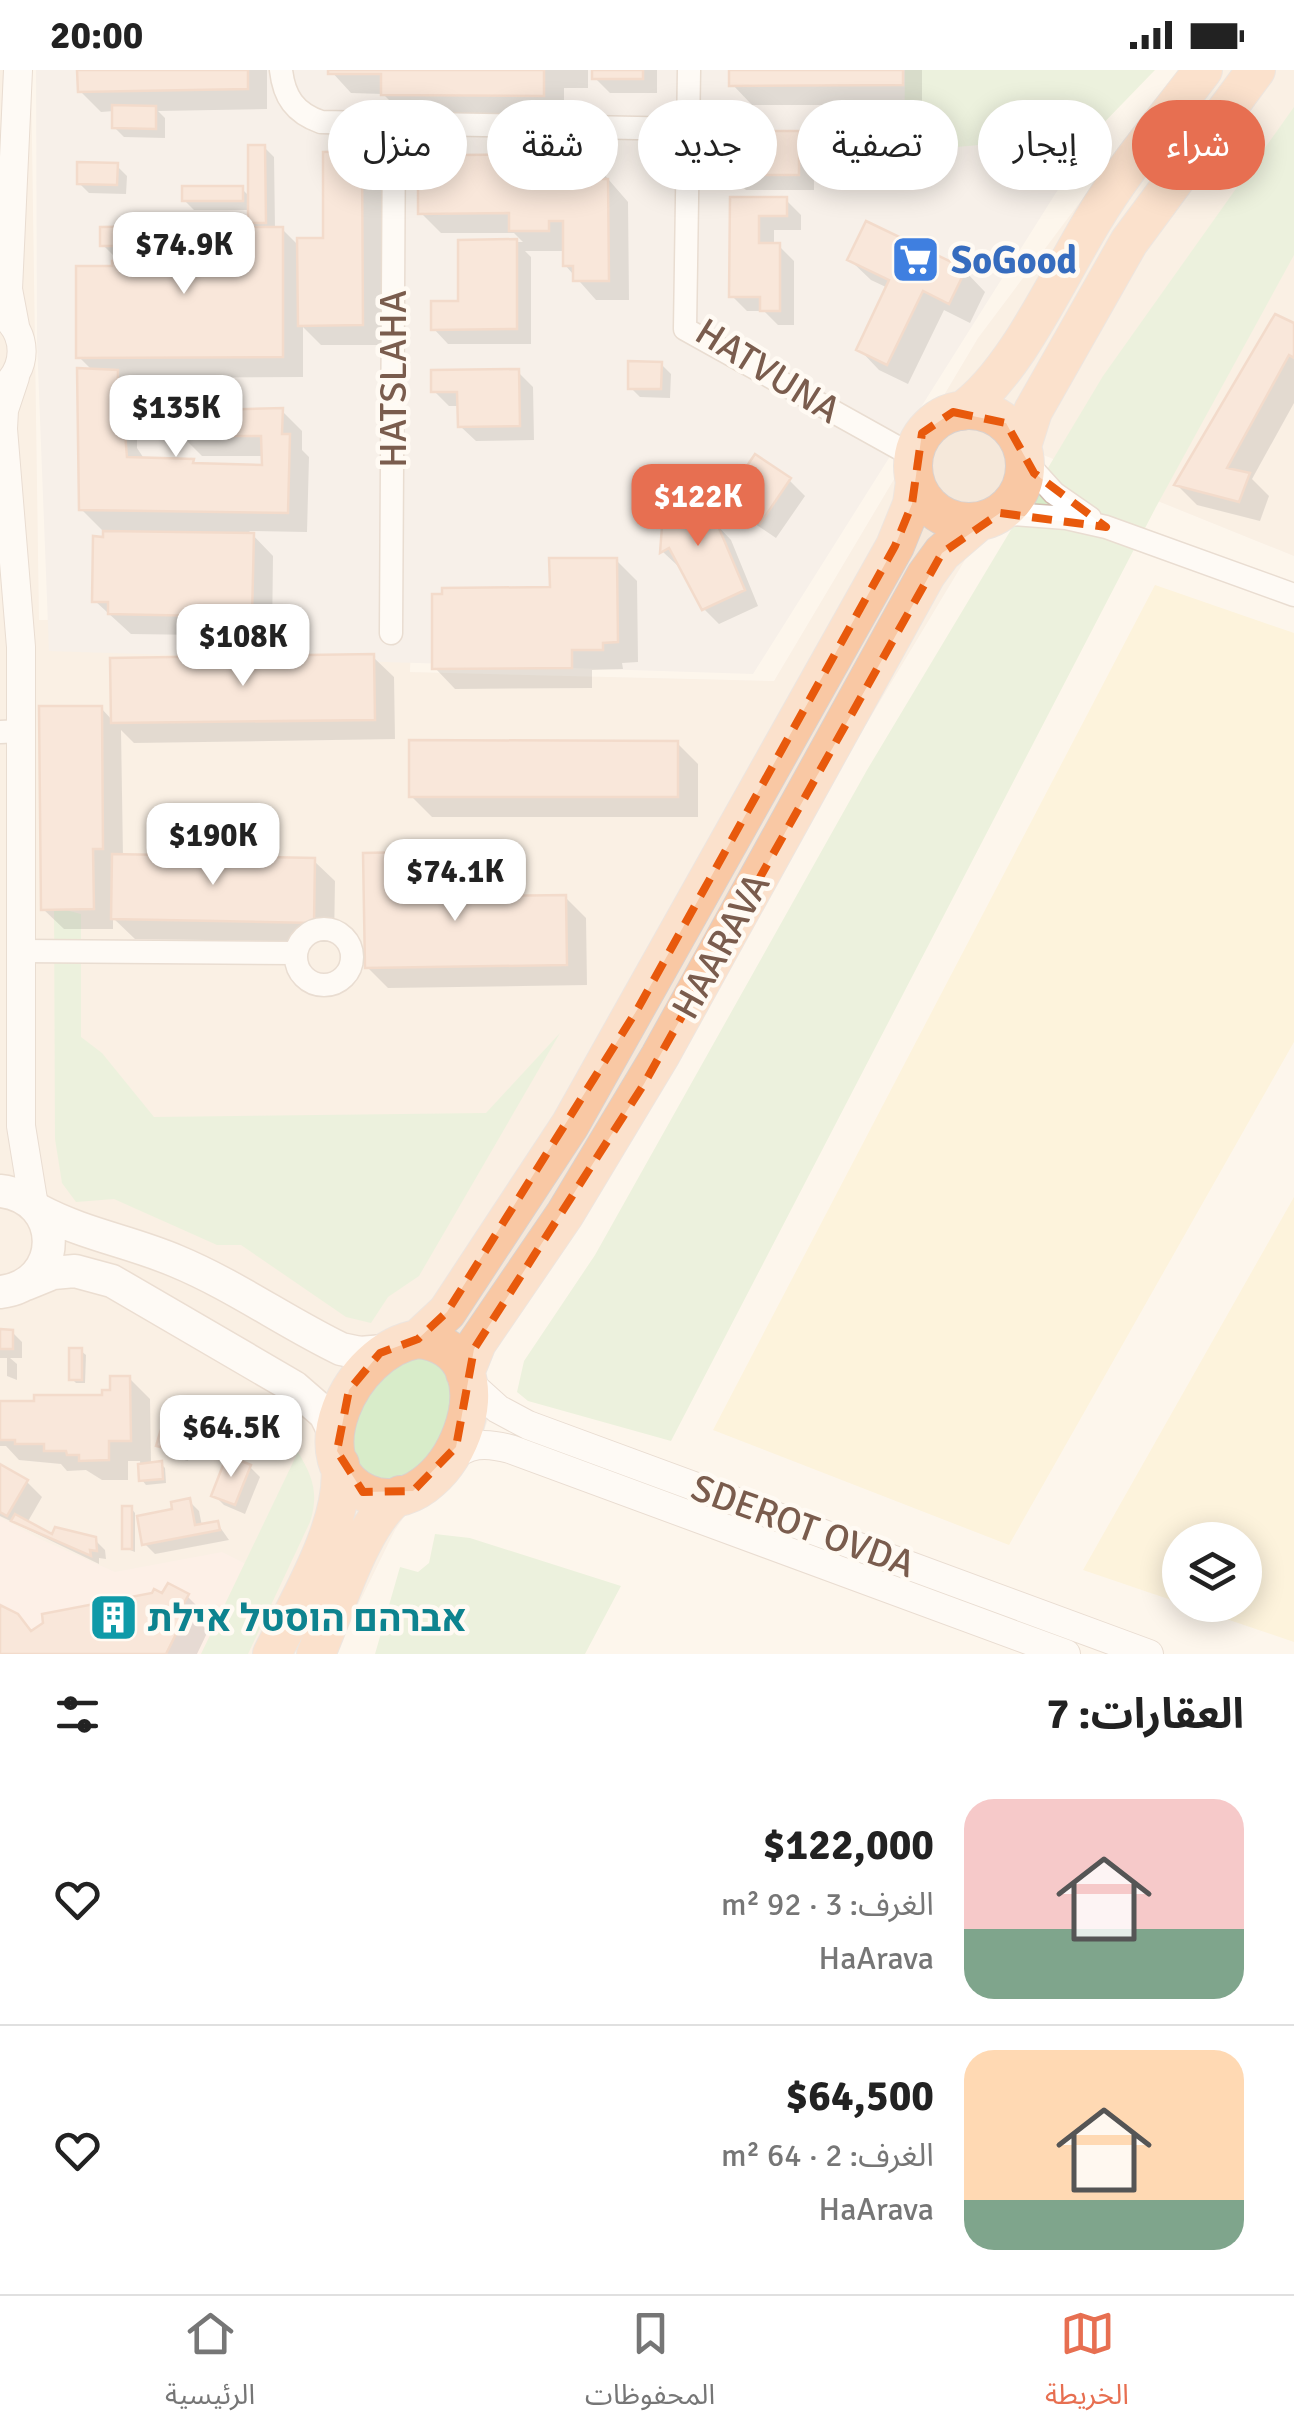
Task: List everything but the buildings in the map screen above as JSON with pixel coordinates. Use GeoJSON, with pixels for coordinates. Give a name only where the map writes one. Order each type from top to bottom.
{"type":"FeatureCollection","features":[{"type":"Feature","properties":{"kind":"highway"},"geometry":{"type":"LineString","coordinates":[[1203,70],[1094,218],[1004,370],[979,399],[962,411],[936,420],[922,434],[914,469],[926,504],[941,516],[958,522],[989,518],[1020,491],[1032,410],[1129,242],[1256,70]]}},
{"type":"Feature","properties":{"kind":"highway"},"geometry":{"type":"LineString","coordinates":[[962,411],[990,414],[1006,423],[1023,454]]}},
{"type":"Feature","properties":{"kind":"highway","name":"HAARAVA"},"geometry":{"type":"LineString","coordinates":[[401,1345],[447,1312],[508,1223],[607,1063],[895,546],[912,504],[914,469]]}},
{"type":"Feature","properties":{"kind":"highway","name":"HAARAVA"},"geometry":{"type":"LineString","coordinates":[[466,1377],[478,1343],[565,1214],[660,1056],[926,576],[942,552],[989,518]]}},
{"type":"Feature","properties":{"kind":"highway"},"geometry":{"type":"LineString","coordinates":[[272,1654],[331,1526],[340,1494],[337,1421],[349,1390],[368,1364],[401,1345],[430,1340],[452,1352],[466,1377],[468,1416],[447,1461],[425,1483],[385,1507],[369,1529],[316,1654]]}},
{"type":"Feature","properties":{"kind":"highway"},"geometry":{"type":"LineString","coordinates":[[338,1450],[345,1475],[363,1492],[374,1497],[400,1496]]}},
{"type":"Feature","properties":{"kind":"main road"},"geometry":{"type":"LineString","coordinates":[[0,1191],[18,1195],[81,1232],[143,1248],[192,1268],[341,1349],[360,1354],[401,1345]]}},
{"type":"Feature","properties":{"kind":"main road"},"geometry":{"type":"LineString","coordinates":[[13,1288],[40,1270],[48,1252],[48,1232],[36,1208]]}},
{"type":"Feature","properties":{"kind":"main road"},"geometry":{"type":"LineString","coordinates":[[13,1288],[75,1270],[112,1281],[294,1388],[325,1414],[338,1450]]}},
{"type":"Feature","properties":{"kind":"street"},"geometry":{"type":"LineString","coordinates":[[18,70],[7,319],[22,352],[7,384],[2,429],[20,628],[10,731],[21,951],[22,1126],[36,1208]]}},
{"type":"Feature","properties":{"kind":"street"},"geometry":{"type":"LineString","coordinates":[[281,70],[293,105],[310,118],[328,123]]}},
{"type":"Feature","properties":{"kind":"street","name":"HATVUNA"},"geometry":{"type":"LineString","coordinates":[[688,100],[689,70]]}},
{"type":"Feature","properties":{"kind":"street"},"geometry":{"type":"LineString","coordinates":[[467,126],[638,127]]}},
{"type":"Feature","properties":{"kind":"street","name":"HATSLAHA"},"geometry":{"type":"LineString","coordinates":[[391,633],[394,190]]}},
{"type":"Feature","properties":{"kind":"street","name":"HATVUNA"},"geometry":{"type":"LineString","coordinates":[[687,190],[685,329],[914,469]]}},
{"type":"Feature","properties":{"kind":"street"},"geometry":{"type":"LineString","coordinates":[[1023,454],[1054,493],[1106,527]]}},
{"type":"Feature","properties":{"kind":"street"},"geometry":{"type":"LineString","coordinates":[[989,518],[1066,518],[1106,527],[1294,595]]}},
{"type":"Feature","properties":{"kind":"street"},"geometry":{"type":"LineString","coordinates":[[21,951],[296,953]]}},
{"type":"Feature","properties":{"kind":"street","name":"SDEROT OVDA"},"geometry":{"type":"LineString","coordinates":[[466,1377],[498,1409],[528,1425],[1150,1654]]}},
{"type":"Feature","properties":{"kind":"street","name":"SDEROT OVDA"},"geometry":{"type":"LineString","coordinates":[[447,1461],[475,1444],[510,1449],[1066,1654]]}},
{"type":"Feature","properties":{"kind":"highlighted area"},"geometry":{"type":"Polygon","coordinates":[[[953,412],[1006,423],[1034,473],[1106,527],[1000,513],[942,553],[644,1084],[474,1349],[456,1447],[413,1491],[363,1492],[337,1451],[349,1390],[380,1353],[418,1339],[447,1312],[637,1010],[895,546],[912,504],[922,433],[953,412]]]}},
{"type":"Feature","properties":{"kind":"shaded area"},"geometry":{"type":"Polygon","coordinates":[[[0,70],[31,70],[39,620],[412,615],[410,672],[774,681],[978,338],[1089,190],[1112,190],[1112,159],[1132,133],[1132,190],[1265,190],[1265,100],[1156,100],[1179,70],[1294,70],[1294,556],[1031,450],[480,1367],[492,1409],[481,1439],[448,1485],[404,1517],[395,1530],[334,1654],[0,1654],[0,70]]]}},
{"type":"Feature","properties":{"kind":"shaded area"},"geometry":{"type":"Polygon","coordinates":[[[36,70],[1140,70],[1112,108],[1112,100],[978,100],[978,190],[1058,190],[753,674],[49,651],[37,342],[36,70]]]}},
{"type":"Feature","properties":{"kind":"shaded area"},"geometry":{"type":"Polygon","coordinates":[[[0,1517],[115,1572],[222,1552],[246,1564],[201,1654],[0,1654],[0,1517]]]}},
{"type":"Feature","properties":{"kind":"green space"},"geometry":{"type":"Polygon","coordinates":[[[905,70],[1155,70],[1112,114],[1112,100],[978,100],[978,145],[958,147],[958,100],[905,100],[905,70]]]}},
{"type":"Feature","properties":{"kind":"green space"},"geometry":{"type":"Polygon","coordinates":[[[1294,107],[1294,255],[1156,507],[671,1441],[528,1401],[517,1392],[524,1361],[595,1255],[867,770],[1103,376],[1235,190],[1265,190],[1265,148],[1294,107]]]}},
{"type":"Feature","properties":{"kind":"green space"},"geometry":{"type":"Polygon","coordinates":[[[54,898],[59,908],[81,914],[81,1037],[102,1053],[154,1117],[486,1113],[560,1033],[419,1276],[388,1297],[371,1323],[346,1317],[241,1245],[217,1245],[114,1199],[76,1202],[62,1183],[55,1139],[54,898]]]}},
{"type":"Feature","properties":{"kind":"green space"},"geometry":{"type":"Polygon","coordinates":[[[419,1354],[447,1369],[453,1413],[426,1463],[396,1481],[363,1474],[354,1459],[352,1424],[379,1374],[419,1354]]]}},
{"type":"Feature","properties":{"kind":"green space"},"geometry":{"type":"Polygon","coordinates":[[[298,1452],[313,1486],[313,1512],[248,1654],[201,1654],[298,1452]]]}},
{"type":"Feature","properties":{"kind":"green space"},"geometry":{"type":"Polygon","coordinates":[[[435,1534],[470,1538],[621,1586],[585,1654],[375,1654],[400,1567],[418,1572],[429,1563],[435,1534]]]}},
{"type":"Feature","properties":{"kind":"sand"},"geometry":{"type":"Polygon","coordinates":[[[1155,585],[1294,633],[1294,1042],[1009,1545],[713,1430],[1155,585]]]}},
{"type":"Feature","properties":{"kind":"sand"},"geometry":{"type":"Polygon","coordinates":[[[1294,1197],[1294,1642],[1235,1622],[1262,1622],[1262,1522],[1162,1522],[1162,1597],[1083,1570],[1294,1197]]]}},
{"type":"Feature","properties":{"kind":"place","name":"SoGood"},"geometry":{"type":"Point","coordinates":[916,260]}},
{"type":"Feature","properties":{"kind":"place","name":"אברהם הוסטל אילת"},"geometry":{"type":"Point","coordinates":[113,1618]}}]}
